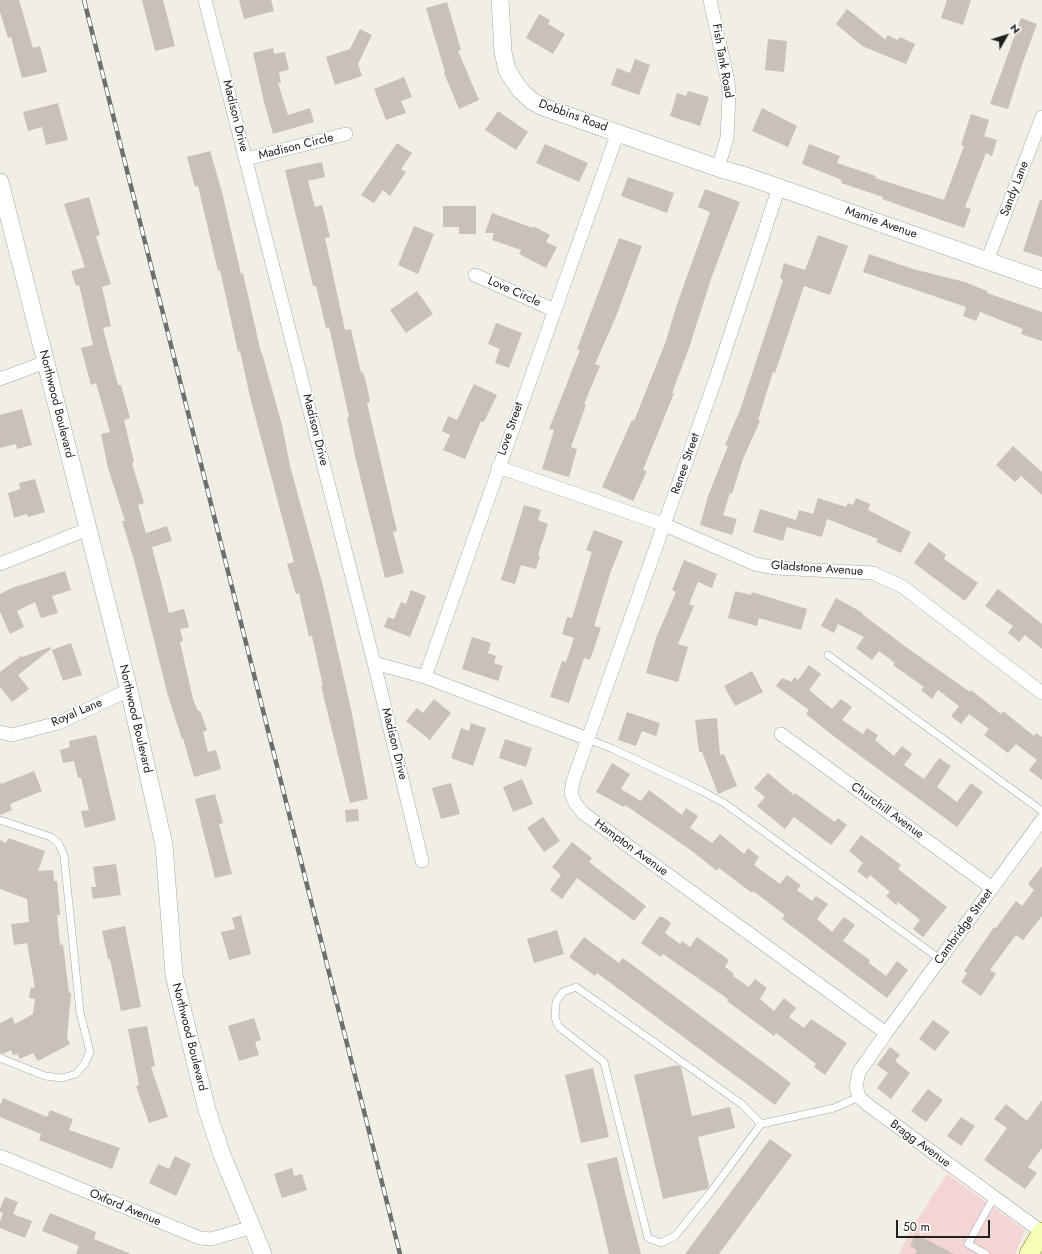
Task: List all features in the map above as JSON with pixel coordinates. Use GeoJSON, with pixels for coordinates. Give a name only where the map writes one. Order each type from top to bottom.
{"type":"FeatureCollection","features":[{"type":"Feature","properties":{"kind":"main road"},"geometry":{"type":"LineString","coordinates":[[1029,1254],[1042,1232]]}},
{"type":"Feature","properties":{"kind":"street","name":"Madison Drive"},"geometry":{"type":"LineString","coordinates":[[206,0],[374,662],[422,860]]}},
{"type":"Feature","properties":{"kind":"street","name":"Dobbins Road"},"geometry":{"type":"LineString","coordinates":[[500,0],[503,52],[507,70],[520,90],[532,101],[543,107],[718,168]]}},
{"type":"Feature","properties":{"kind":"street","name":"Fish Tank Road"},"geometry":{"type":"LineString","coordinates":[[710,0],[730,95],[727,138],[718,168]]}},
{"type":"Feature","properties":{"kind":"street","name":"Sandy Lane"},"geometry":{"type":"LineString","coordinates":[[987,260],[1042,117]]}},
{"type":"Feature","properties":{"kind":"street","name":"Love Street"},"geometry":{"type":"LineString","coordinates":[[426,677],[498,466],[618,132]]}},
{"type":"Feature","properties":{"kind":"street","name":"Madison Circle"},"geometry":{"type":"LineString","coordinates":[[246,159],[346,134]]}},
{"type":"Feature","properties":{"kind":"street","name":"Mamie Avenue"},"geometry":{"type":"LineString","coordinates":[[718,168],[779,187],[1042,280]]}},
{"type":"Feature","properties":{"kind":"street","name":"Northwood Boulevard"},"geometry":{"type":"LineString","coordinates":[[0,182],[128,690],[164,846],[174,975],[207,1110],[222,1155],[262,1254]]}},
{"type":"Feature","properties":{"kind":"street","name":"Renee Street"},"geometry":{"type":"LineString","coordinates":[[588,739],[716,378],[779,187]]}},
{"type":"Feature","properties":{"kind":"street","name":"Love Circle"},"geometry":{"type":"LineString","coordinates":[[475,275],[554,310]]}},
{"type":"Feature","properties":{"kind":"street"},"geometry":{"type":"LineString","coordinates":[[0,379],[46,362]]}},
{"type":"Feature","properties":{"kind":"street","name":"Gladstone Avenue"},"geometry":{"type":"LineString","coordinates":[[498,466],[665,525],[755,564],[776,568],[873,572],[903,587],[1042,693]]}},
{"type":"Feature","properties":{"kind":"street"},"geometry":{"type":"LineString","coordinates":[[0,564],[88,529]]}},
{"type":"Feature","properties":{"kind":"street"},"geometry":{"type":"LineString","coordinates":[[374,662],[426,677],[588,739]]}},
{"type":"Feature","properties":{"kind":"street","name":"Royal Lane"},"geometry":{"type":"LineString","coordinates":[[0,732],[12,735],[58,723],[128,690]]}},
{"type":"Feature","properties":{"kind":"street","name":"Churchill Avenue"},"geometry":{"type":"LineString","coordinates":[[781,734],[992,888]]}},
{"type":"Feature","properties":{"kind":"street","name":"Hampton Avenue"},"geometry":{"type":"LineString","coordinates":[[588,739],[570,793],[575,803],[583,813],[886,1033]]}},
{"type":"Feature","properties":{"kind":"street","name":"Cambridge Street"},"geometry":{"type":"LineString","coordinates":[[886,1033],[1042,820]]}},
{"type":"Feature","properties":{"kind":"street"},"geometry":{"type":"LineString","coordinates":[[859,1097],[856,1086],[859,1072],[886,1033]]}},
{"type":"Feature","properties":{"kind":"street","name":"Bragg Avenue"},"geometry":{"type":"LineString","coordinates":[[859,1097],[1042,1232]]}},
{"type":"Feature","properties":{"kind":"street","name":"Oxford Avenue"},"geometry":{"type":"LineString","coordinates":[[0,1156],[200,1238],[212,1239],[252,1227]]}},
{"type":"Feature","properties":{"kind":"lane"},"geometry":{"type":"LineString","coordinates":[[828,656],[1042,811]]}},
{"type":"Feature","properties":{"kind":"lane"},"geometry":{"type":"LineString","coordinates":[[588,739],[613,749],[724,803],[940,959]]}},
{"type":"Feature","properties":{"kind":"lane"},"geometry":{"type":"LineString","coordinates":[[0,820],[51,837],[59,844],[64,856],[80,1012],[90,1052],[85,1063],[76,1074],[62,1078],[45,1076],[0,1058]]}},
{"type":"Feature","properties":{"kind":"lane"},"geometry":{"type":"LineString","coordinates":[[760,1124],[743,1106],[576,987],[563,992],[556,1002],[556,1018],[559,1027],[604,1062],[648,1238],[661,1243],[675,1236],[710,1193],[760,1124],[834,1108],[859,1097]]}},
{"type":"Feature","properties":{"kind":"lane"},"geometry":{"type":"LineString","coordinates":[[986,1254],[968,1244],[994,1197]]}},
{"type":"Feature","properties":{"kind":"shaded area"},"geometry":{"type":"Polygon","coordinates":[[[947,1174],[1025,1230],[1015,1254],[899,1254],[912,1228],[947,1174]]]}},
{"type":"Feature","properties":{"kind":"building"},"geometry":{"type":"Polygon","coordinates":[[[0,0],[19,0],[33,48],[40,46],[47,72],[22,78],[11,37],[8,38],[0,12],[0,0]]]}},
{"type":"Feature","properties":{"kind":"building"},"geometry":{"type":"Polygon","coordinates":[[[142,0],[163,0],[175,46],[155,51],[142,0]]]}},
{"type":"Feature","properties":{"kind":"building"},"geometry":{"type":"Polygon","coordinates":[[[239,0],[271,0],[274,11],[244,19],[239,0]]]}},
{"type":"Feature","properties":{"kind":"building"},"geometry":{"type":"Polygon","coordinates":[[[947,0],[971,0],[963,25],[941,18],[947,0]]]}},
{"type":"Feature","properties":{"kind":"building"},"geometry":{"type":"Polygon","coordinates":[[[447,2],[461,50],[458,51],[479,100],[459,109],[444,73],[445,72],[426,8],[447,2]]]}},
{"type":"Feature","properties":{"kind":"building"},"geometry":{"type":"Polygon","coordinates":[[[847,9],[886,40],[887,35],[898,40],[900,37],[915,44],[906,64],[862,46],[836,24],[847,9]]]}},
{"type":"Feature","properties":{"kind":"building"},"geometry":{"type":"Polygon","coordinates":[[[539,14],[550,20],[548,24],[565,34],[553,54],[526,38],[539,14]]]}},
{"type":"Feature","properties":{"kind":"building"},"geometry":{"type":"Polygon","coordinates":[[[1021,18],[1037,24],[1008,109],[990,104],[1021,18]]]}},
{"type":"Feature","properties":{"kind":"building"},"geometry":{"type":"Polygon","coordinates":[[[360,29],[372,35],[358,64],[362,76],[335,85],[326,57],[350,49],[360,29]]]}},
{"type":"Feature","properties":{"kind":"building"},"geometry":{"type":"Polygon","coordinates":[[[768,39],[787,41],[784,72],[765,70],[768,39]]]}},
{"type":"Feature","properties":{"kind":"building"},"geometry":{"type":"Polygon","coordinates":[[[273,48],[274,54],[285,52],[289,70],[279,72],[281,83],[278,83],[288,115],[310,108],[314,122],[273,134],[253,53],[273,48]]]}},
{"type":"Feature","properties":{"kind":"building"},"geometry":{"type":"Polygon","coordinates":[[[635,59],[650,65],[639,95],[611,85],[617,68],[630,73],[635,59]]]}},
{"type":"Feature","properties":{"kind":"building"},"geometry":{"type":"Polygon","coordinates":[[[404,77],[412,97],[401,101],[406,113],[386,120],[374,89],[404,77]]]}},
{"type":"Feature","properties":{"kind":"building"},"geometry":{"type":"Polygon","coordinates":[[[688,91],[709,97],[700,126],[670,116],[677,93],[686,96],[688,91]]]}},
{"type":"Feature","properties":{"kind":"building"},"geometry":{"type":"Polygon","coordinates":[[[58,103],[68,140],[46,145],[42,127],[28,131],[23,112],[58,103]]]}},
{"type":"Feature","properties":{"kind":"building"},"geometry":{"type":"Polygon","coordinates":[[[762,108],[797,126],[788,147],[752,131],[762,108]]]}},
{"type":"Feature","properties":{"kind":"building"},"geometry":{"type":"Polygon","coordinates":[[[498,111],[528,132],[516,150],[485,130],[498,111]]]}},
{"type":"Feature","properties":{"kind":"building"},"geometry":{"type":"Polygon","coordinates":[[[971,114],[989,120],[984,136],[997,140],[992,156],[986,153],[965,207],[971,209],[964,228],[882,199],[883,197],[841,183],[842,180],[802,164],[809,144],[840,156],[837,163],[876,176],[875,178],[944,200],[964,146],[961,145],[971,114]]]}},
{"type":"Feature","properties":{"kind":"building"},"geometry":{"type":"Polygon","coordinates":[[[397,143],[412,153],[401,169],[406,172],[390,196],[383,190],[374,203],[361,195],[397,143]]]}},
{"type":"Feature","properties":{"kind":"building"},"geometry":{"type":"Polygon","coordinates":[[[545,144],[588,163],[579,182],[536,163],[545,144]]]}},
{"type":"Feature","properties":{"kind":"building"},"geometry":{"type":"Polygon","coordinates":[[[210,151],[222,192],[241,274],[243,273],[261,353],[282,425],[290,466],[323,586],[352,714],[368,799],[350,803],[321,686],[323,686],[312,636],[309,637],[299,593],[296,594],[287,564],[294,562],[250,397],[240,351],[238,352],[220,270],[218,271],[198,186],[195,187],[187,157],[210,151]]]}},
{"type":"Feature","properties":{"kind":"building"},"geometry":{"type":"Polygon","coordinates":[[[322,162],[325,177],[308,181],[315,207],[322,205],[330,237],[325,238],[345,330],[351,329],[361,373],[363,372],[367,386],[370,402],[367,403],[397,531],[393,532],[404,573],[385,578],[356,460],[347,417],[349,417],[329,327],[326,328],[316,286],[313,286],[285,170],[322,162]]]}},
{"type":"Feature","properties":{"kind":"building"},"geometry":{"type":"Polygon","coordinates":[[[628,177],[674,193],[667,213],[621,196],[628,177]]]}},
{"type":"Feature","properties":{"kind":"building"},"geometry":{"type":"Polygon","coordinates":[[[705,189],[740,202],[712,276],[689,348],[672,393],[674,393],[643,470],[647,471],[633,501],[602,487],[632,420],[634,421],[666,341],[676,307],[710,212],[698,207],[705,189]]]}},
{"type":"Feature","properties":{"kind":"building"},"geometry":{"type":"Polygon","coordinates":[[[89,197],[100,235],[96,236],[111,284],[102,287],[111,326],[103,328],[118,385],[121,385],[130,418],[124,420],[134,462],[132,463],[144,503],[138,505],[146,533],[167,526],[172,541],[152,547],[169,613],[184,609],[189,627],[180,629],[183,641],[180,642],[193,699],[198,711],[200,711],[207,730],[203,732],[208,752],[216,750],[221,769],[194,777],[183,738],[182,739],[168,696],[134,560],[122,521],[125,521],[108,468],[101,434],[110,432],[96,383],[91,385],[81,348],[93,345],[79,285],[76,286],[71,271],[85,267],[64,204],[89,197]]]}},
{"type":"Feature","properties":{"kind":"building"},"geometry":{"type":"Polygon","coordinates":[[[1040,200],[1042,200],[1042,257],[1023,251],[1040,200]]]}},
{"type":"Feature","properties":{"kind":"building"},"geometry":{"type":"Polygon","coordinates":[[[443,206],[476,206],[476,234],[459,234],[459,227],[443,227],[443,206]]]}},
{"type":"Feature","properties":{"kind":"building"},"geometry":{"type":"Polygon","coordinates":[[[492,213],[533,228],[533,226],[550,235],[546,242],[557,247],[546,268],[519,254],[521,250],[492,240],[494,233],[485,233],[492,213]]]}},
{"type":"Feature","properties":{"kind":"building"},"geometry":{"type":"Polygon","coordinates":[[[414,226],[434,234],[418,274],[398,265],[414,226]]]}},
{"type":"Feature","properties":{"kind":"building"},"geometry":{"type":"Polygon","coordinates":[[[818,235],[848,246],[830,295],[804,286],[775,373],[773,372],[758,420],[760,421],[743,459],[732,494],[730,493],[723,515],[737,519],[732,535],[700,525],[708,496],[728,446],[725,445],[740,410],[783,280],[780,278],[784,263],[805,270],[818,235]]]}},
{"type":"Feature","properties":{"kind":"building"},"geometry":{"type":"Polygon","coordinates":[[[619,238],[642,246],[615,319],[595,364],[600,366],[584,404],[586,405],[571,447],[577,449],[569,477],[542,469],[554,430],[549,429],[580,350],[577,349],[619,238]]]}},
{"type":"Feature","properties":{"kind":"building"},"geometry":{"type":"Polygon","coordinates":[[[869,254],[913,269],[965,282],[987,291],[987,293],[1042,312],[1042,341],[1021,334],[1023,329],[980,312],[976,321],[963,316],[966,307],[863,272],[869,254]]]}},
{"type":"Feature","properties":{"kind":"building"},"geometry":{"type":"Polygon","coordinates":[[[417,291],[433,314],[406,333],[390,310],[417,291]]]}},
{"type":"Feature","properties":{"kind":"building"},"geometry":{"type":"Polygon","coordinates":[[[496,323],[522,333],[509,368],[495,363],[500,349],[488,344],[496,323]]]}},
{"type":"Feature","properties":{"kind":"building"},"geometry":{"type":"Polygon","coordinates":[[[474,384],[497,395],[484,422],[481,421],[465,459],[443,450],[450,435],[442,431],[448,416],[457,420],[474,384]]]}},
{"type":"Feature","properties":{"kind":"building"},"geometry":{"type":"Polygon","coordinates":[[[22,409],[32,445],[17,449],[16,444],[0,448],[0,415],[22,409]]]}},
{"type":"Feature","properties":{"kind":"building"},"geometry":{"type":"Polygon","coordinates":[[[1013,446],[1042,472],[1042,495],[1021,476],[1015,482],[996,465],[1013,446]]]}},
{"type":"Feature","properties":{"kind":"building"},"geometry":{"type":"Polygon","coordinates":[[[35,479],[45,512],[28,517],[27,514],[14,518],[8,493],[20,489],[19,483],[35,479]]]}},
{"type":"Feature","properties":{"kind":"building"},"geometry":{"type":"Polygon","coordinates":[[[818,498],[846,507],[848,503],[853,505],[856,498],[870,504],[868,510],[911,532],[901,553],[876,542],[878,539],[827,519],[822,537],[787,527],[783,541],[753,532],[760,509],[796,520],[799,510],[813,514],[818,498]]]}},
{"type":"Feature","properties":{"kind":"building"},"geometry":{"type":"Polygon","coordinates":[[[524,505],[541,510],[538,520],[548,524],[538,555],[540,556],[536,569],[521,565],[515,584],[501,580],[524,505]]]}},
{"type":"Feature","properties":{"kind":"building"},"geometry":{"type":"Polygon","coordinates":[[[594,530],[623,541],[611,571],[594,626],[601,628],[590,660],[584,658],[569,703],[550,697],[562,661],[566,662],[574,638],[562,634],[567,617],[572,618],[592,552],[586,550],[594,530]]]}},
{"type":"Feature","properties":{"kind":"building"},"geometry":{"type":"Polygon","coordinates":[[[929,542],[946,555],[944,559],[978,583],[965,601],[914,563],[929,542]]]}},
{"type":"Feature","properties":{"kind":"building"},"geometry":{"type":"Polygon","coordinates":[[[684,560],[717,574],[712,588],[698,582],[689,604],[694,606],[678,644],[688,647],[678,682],[646,673],[656,638],[676,592],[672,590],[684,560]]]}},
{"type":"Feature","properties":{"kind":"building"},"geometry":{"type":"Polygon","coordinates":[[[65,571],[71,590],[52,596],[58,613],[41,618],[35,602],[17,611],[24,627],[10,634],[0,612],[0,594],[12,588],[65,571]]]}},
{"type":"Feature","properties":{"kind":"building"},"geometry":{"type":"Polygon","coordinates":[[[998,589],[1042,624],[1042,649],[1025,635],[1019,642],[1008,633],[1013,626],[985,606],[998,589]]]}},
{"type":"Feature","properties":{"kind":"building"},"geometry":{"type":"Polygon","coordinates":[[[411,590],[426,596],[410,637],[384,627],[388,617],[394,619],[401,602],[406,604],[411,590]]]}},
{"type":"Feature","properties":{"kind":"building"},"geometry":{"type":"Polygon","coordinates":[[[735,591],[751,595],[752,592],[807,609],[801,630],[759,618],[757,626],[728,618],[735,591]]]}},
{"type":"Feature","properties":{"kind":"building"},"geometry":{"type":"Polygon","coordinates":[[[836,598],[863,613],[862,614],[906,647],[970,692],[971,690],[1001,714],[1003,711],[1034,736],[1036,733],[1042,737],[1042,780],[1029,770],[1037,760],[1016,744],[1008,753],[984,735],[989,729],[969,714],[961,724],[951,716],[959,706],[938,690],[932,699],[921,690],[924,687],[893,665],[895,663],[879,651],[872,660],[856,648],[864,637],[838,624],[834,633],[821,626],[836,598]]]}},
{"type":"Feature","properties":{"kind":"building"},"geometry":{"type":"Polygon","coordinates":[[[472,637],[491,643],[488,653],[496,656],[494,663],[503,666],[498,681],[462,669],[472,637]]]}},
{"type":"Feature","properties":{"kind":"building"},"geometry":{"type":"Polygon","coordinates":[[[71,643],[82,675],[63,681],[52,650],[71,643]]]}},
{"type":"Feature","properties":{"kind":"building"},"geometry":{"type":"Polygon","coordinates":[[[50,647],[51,649],[18,675],[29,689],[12,702],[0,687],[0,672],[21,656],[22,657],[50,647]]]}},
{"type":"Feature","properties":{"kind":"building"},"geometry":{"type":"Polygon","coordinates":[[[809,665],[821,674],[809,690],[832,709],[841,699],[852,707],[842,720],[863,734],[867,728],[878,735],[875,740],[894,756],[902,746],[912,754],[904,765],[924,779],[939,758],[951,766],[937,787],[957,802],[971,783],[983,792],[957,827],[836,738],[806,714],[809,710],[776,686],[782,678],[792,682],[794,677],[798,680],[809,665]]]}},
{"type":"Feature","properties":{"kind":"building"},"geometry":{"type":"Polygon","coordinates":[[[752,671],[763,692],[735,706],[724,686],[752,671]]]}},
{"type":"Feature","properties":{"kind":"building"},"geometry":{"type":"Polygon","coordinates":[[[434,699],[451,713],[430,740],[406,721],[417,708],[423,713],[434,699]]]}},
{"type":"Feature","properties":{"kind":"building"},"geometry":{"type":"Polygon","coordinates":[[[627,712],[660,723],[656,736],[642,731],[636,746],[618,740],[627,712]]]}},
{"type":"Feature","properties":{"kind":"building"},"geometry":{"type":"Polygon","coordinates":[[[717,718],[720,755],[724,754],[737,786],[718,794],[702,752],[699,752],[695,720],[717,718]]]}},
{"type":"Feature","properties":{"kind":"building"},"geometry":{"type":"Polygon","coordinates":[[[471,723],[486,728],[473,766],[451,758],[461,728],[469,731],[471,723]]]}},
{"type":"Feature","properties":{"kind":"building"},"geometry":{"type":"Polygon","coordinates":[[[96,735],[116,820],[85,828],[81,811],[89,810],[81,778],[78,778],[74,761],[63,763],[60,750],[70,747],[69,741],[96,735]]]}},
{"type":"Feature","properties":{"kind":"building"},"geometry":{"type":"Polygon","coordinates":[[[505,739],[532,748],[526,767],[499,758],[505,739]]]}},
{"type":"Feature","properties":{"kind":"building"},"geometry":{"type":"Polygon","coordinates":[[[612,763],[630,774],[621,789],[641,801],[649,790],[682,815],[686,808],[698,816],[690,828],[712,843],[720,834],[744,854],[748,848],[759,857],[754,865],[780,884],[787,875],[801,885],[797,890],[812,901],[816,896],[828,904],[817,919],[832,932],[844,917],[855,925],[843,941],[870,960],[869,963],[886,976],[897,961],[908,970],[887,998],[782,919],[785,915],[753,891],[752,893],[719,868],[717,871],[692,851],[625,805],[624,807],[596,792],[612,763]]]}},
{"type":"Feature","properties":{"kind":"building"},"geometry":{"type":"Polygon","coordinates":[[[34,771],[42,791],[10,804],[12,810],[0,815],[0,781],[1,784],[34,771]]]}},
{"type":"Feature","properties":{"kind":"building"},"geometry":{"type":"Polygon","coordinates":[[[768,773],[794,795],[795,793],[835,822],[838,818],[847,825],[831,845],[794,817],[785,829],[757,806],[765,797],[754,788],[768,773]]]}},
{"type":"Feature","properties":{"kind":"building"},"geometry":{"type":"Polygon","coordinates":[[[522,779],[533,804],[513,812],[503,787],[522,779]]]}},
{"type":"Feature","properties":{"kind":"building"},"geometry":{"type":"Polygon","coordinates":[[[451,783],[460,814],[441,819],[432,788],[451,783]]]}},
{"type":"Feature","properties":{"kind":"building"},"geometry":{"type":"Polygon","coordinates":[[[215,794],[223,823],[219,824],[232,874],[215,878],[195,799],[215,794]]]}},
{"type":"Feature","properties":{"kind":"building"},"geometry":{"type":"Polygon","coordinates":[[[358,809],[359,821],[346,822],[345,810],[358,809]]]}},
{"type":"Feature","properties":{"kind":"building"},"geometry":{"type":"Polygon","coordinates":[[[543,817],[560,841],[544,852],[527,828],[543,817]]]}},
{"type":"Feature","properties":{"kind":"building"},"geometry":{"type":"Polygon","coordinates":[[[861,835],[901,865],[898,869],[947,907],[923,937],[913,929],[920,920],[898,902],[896,905],[886,896],[890,892],[870,875],[867,879],[857,871],[863,863],[849,851],[861,835]]]}},
{"type":"Feature","properties":{"kind":"building"},"geometry":{"type":"Polygon","coordinates":[[[8,838],[45,851],[38,871],[53,870],[54,881],[57,881],[60,915],[57,915],[60,945],[63,944],[69,993],[71,993],[67,1038],[70,1044],[38,1061],[33,1053],[20,1059],[17,1054],[13,1055],[11,1050],[3,1054],[0,1053],[0,1023],[12,1017],[15,1024],[33,1014],[35,999],[29,998],[31,987],[35,988],[27,943],[14,945],[11,924],[29,922],[27,899],[0,889],[0,840],[6,843],[8,838]]]}},
{"type":"Feature","properties":{"kind":"building"},"geometry":{"type":"Polygon","coordinates":[[[572,842],[592,858],[589,862],[646,906],[634,921],[577,878],[562,899],[550,890],[561,875],[552,867],[572,842]]]}},
{"type":"Feature","properties":{"kind":"building"},"geometry":{"type":"Polygon","coordinates":[[[116,864],[121,895],[93,899],[91,887],[96,887],[93,867],[116,864]]]}},
{"type":"Feature","properties":{"kind":"building"},"geometry":{"type":"Polygon","coordinates":[[[1042,866],[1042,916],[1023,940],[1016,935],[990,970],[996,974],[981,996],[961,982],[967,973],[964,971],[994,927],[996,928],[1016,901],[1022,906],[1034,890],[1028,884],[1042,866]]]}},
{"type":"Feature","properties":{"kind":"building"},"geometry":{"type":"Polygon","coordinates":[[[241,915],[251,954],[229,960],[221,932],[235,929],[232,918],[241,915]]]}},
{"type":"Feature","properties":{"kind":"building"},"geometry":{"type":"Polygon","coordinates":[[[659,917],[663,917],[671,923],[665,933],[680,944],[682,941],[690,947],[697,937],[729,960],[725,967],[734,974],[733,976],[749,987],[755,979],[767,988],[760,999],[774,1011],[784,998],[796,1008],[789,1017],[804,1028],[811,1019],[847,1043],[825,1075],[814,1067],[816,1064],[776,1033],[774,1036],[727,1001],[728,999],[663,954],[661,957],[641,943],[659,917]]]}},
{"type":"Feature","properties":{"kind":"building"},"geometry":{"type":"Polygon","coordinates":[[[125,926],[141,1007],[121,1011],[110,959],[108,959],[102,931],[125,926]]]}},
{"type":"Feature","properties":{"kind":"building"},"geometry":{"type":"Polygon","coordinates":[[[557,930],[564,954],[534,963],[527,939],[557,930]]]}},
{"type":"Feature","properties":{"kind":"building"},"geometry":{"type":"Polygon","coordinates":[[[584,937],[619,963],[623,958],[791,1083],[775,1105],[597,973],[595,976],[569,957],[584,937]]]}},
{"type":"Feature","properties":{"kind":"building"},"geometry":{"type":"Polygon","coordinates":[[[254,1018],[261,1040],[255,1042],[259,1055],[239,1061],[228,1026],[254,1018]]]}},
{"type":"Feature","properties":{"kind":"building"},"geometry":{"type":"Polygon","coordinates":[[[933,1020],[950,1032],[935,1051],[919,1039],[933,1020]]]}},
{"type":"Feature","properties":{"kind":"building"},"geometry":{"type":"Polygon","coordinates":[[[147,1026],[155,1066],[151,1067],[168,1117],[149,1123],[136,1086],[139,1085],[128,1029],[147,1026]]]}},
{"type":"Feature","properties":{"kind":"building"},"geometry":{"type":"Polygon","coordinates":[[[890,1047],[900,1055],[895,1061],[910,1073],[891,1099],[877,1088],[888,1073],[877,1065],[890,1047]]]}},
{"type":"Feature","properties":{"kind":"building"},"geometry":{"type":"Polygon","coordinates":[[[677,1065],[681,1067],[692,1116],[730,1107],[735,1128],[698,1137],[709,1186],[707,1189],[663,1199],[634,1075],[677,1065]]]}},
{"type":"Feature","properties":{"kind":"building"},"geometry":{"type":"Polygon","coordinates":[[[593,1068],[609,1137],[581,1143],[565,1075],[593,1068]]]}},
{"type":"Feature","properties":{"kind":"building"},"geometry":{"type":"Polygon","coordinates":[[[928,1089],[943,1100],[926,1122],[911,1111],[928,1089]]]}},
{"type":"Feature","properties":{"kind":"building"},"geometry":{"type":"Polygon","coordinates":[[[3,1098],[47,1117],[50,1110],[73,1119],[69,1130],[120,1148],[112,1169],[39,1140],[41,1134],[0,1117],[0,1106],[3,1098]]]}},
{"type":"Feature","properties":{"kind":"building"},"geometry":{"type":"Polygon","coordinates":[[[1042,1100],[1042,1148],[1028,1167],[1037,1173],[1025,1189],[984,1160],[1007,1128],[994,1119],[1006,1104],[1027,1121],[1042,1100]]]}},
{"type":"Feature","properties":{"kind":"building"},"geometry":{"type":"Polygon","coordinates":[[[961,1117],[975,1126],[961,1146],[947,1136],[961,1117]]]}},
{"type":"Feature","properties":{"kind":"building"},"geometry":{"type":"Polygon","coordinates":[[[770,1139],[792,1155],[719,1254],[685,1254],[770,1139]]]}},
{"type":"Feature","properties":{"kind":"building"},"geometry":{"type":"Polygon","coordinates":[[[175,1156],[191,1164],[176,1196],[149,1183],[158,1164],[169,1169],[175,1156]]]}},
{"type":"Feature","properties":{"kind":"building"},"geometry":{"type":"Polygon","coordinates":[[[617,1157],[641,1254],[609,1254],[587,1164],[617,1157]]]}},
{"type":"Feature","properties":{"kind":"building"},"geometry":{"type":"Polygon","coordinates":[[[292,1168],[294,1176],[302,1174],[307,1190],[282,1198],[274,1174],[292,1168]]]}},
{"type":"Feature","properties":{"kind":"building"},"geometry":{"type":"Polygon","coordinates":[[[5,1197],[18,1202],[13,1214],[32,1221],[25,1238],[0,1228],[0,1221],[3,1213],[0,1212],[0,1209],[5,1197]]]}},
{"type":"Feature","properties":{"kind":"building"},"geometry":{"type":"Polygon","coordinates":[[[50,1213],[96,1232],[94,1239],[131,1254],[76,1254],[79,1246],[42,1231],[50,1213]]]}},
{"type":"Feature","properties":{"kind":"building"},"geometry":{"type":"Polygon","coordinates":[[[916,1234],[954,1254],[915,1254],[917,1250],[910,1246],[916,1234]]]}},
{"type":"Feature","properties":{"kind":"railway"},"geometry":{"type":"LineString","coordinates":[[84,0],[400,1254]]}}]}
